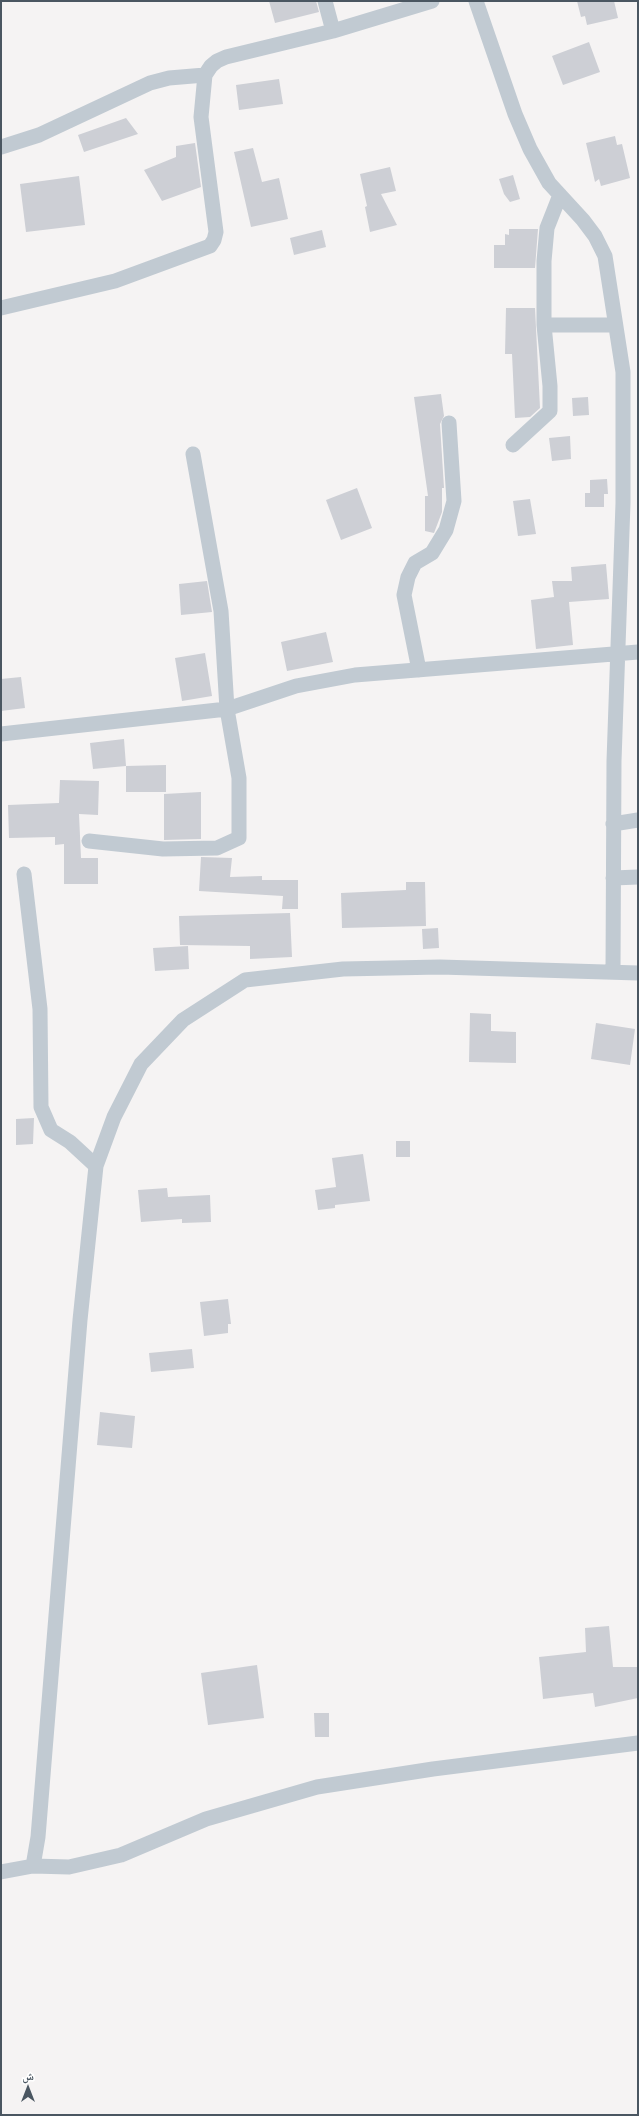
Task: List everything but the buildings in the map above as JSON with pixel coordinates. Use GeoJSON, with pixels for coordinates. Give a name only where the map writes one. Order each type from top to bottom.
{"type":"FeatureCollection","features":[{"type":"Feature","properties":{"kind":"street"},"geometry":{"type":"LineString","coordinates":[[325,1],[333,30]]}},
{"type":"Feature","properties":{"kind":"street"},"geometry":{"type":"LineString","coordinates":[[1,308],[115,281],[210,246],[214,240],[216,232],[201,117],[205,75],[211,66],[226,57],[333,30],[432,1]]}},
{"type":"Feature","properties":{"kind":"street"},"geometry":{"type":"LineString","coordinates":[[476,1],[515,114],[530,149],[549,183],[583,220],[595,236],[605,256],[623,372],[623,503],[617,654],[613,824],[613,971]]}},
{"type":"Feature","properties":{"kind":"street"},"geometry":{"type":"LineString","coordinates":[[1,147],[39,135],[150,83],[169,78],[205,75]]}},
{"type":"Feature","properties":{"kind":"street"},"geometry":{"type":"LineString","coordinates":[[513,444],[550,411],[544,325],[544,262],[547,228],[560,195]]}},
{"type":"Feature","properties":{"kind":"street"},"geometry":{"type":"LineString","coordinates":[[544,325],[615,325]]}},
{"type":"Feature","properties":{"kind":"street"},"geometry":{"type":"LineString","coordinates":[[419,670],[404,594],[408,578],[416,563],[432,553],[446,530],[454,501],[449,423]]}},
{"type":"Feature","properties":{"kind":"street"},"geometry":{"type":"LineString","coordinates":[[89,841],[163,849],[217,848],[239,838],[239,778],[227,709],[221,611],[193,454]]}},
{"type":"Feature","properties":{"kind":"street"},"geometry":{"type":"LineString","coordinates":[[1,734],[227,709],[296,686],[354,675],[638,652]]}},
{"type":"Feature","properties":{"kind":"street"},"geometry":{"type":"LineString","coordinates":[[613,824],[638,820]]}},
{"type":"Feature","properties":{"kind":"street"},"geometry":{"type":"LineString","coordinates":[[24,874],[40,1009],[42,1107],[51,1130],[70,1142],[96,1166]]}},
{"type":"Feature","properties":{"kind":"street"},"geometry":{"type":"LineString","coordinates":[[613,878],[638,877]]}},
{"type":"Feature","properties":{"kind":"street"},"geometry":{"type":"LineString","coordinates":[[33,1866],[38,1837],[80,1320],[96,1166],[114,1117],[141,1064],[183,1020],[245,980],[343,969],[440,967],[613,971],[638,973]]}},
{"type":"Feature","properties":{"kind":"street"},"geometry":{"type":"LineString","coordinates":[[1,1872],[33,1866],[69,1867],[122,1855],[206,1819],[317,1787],[433,1769],[638,1743]]}}]}
